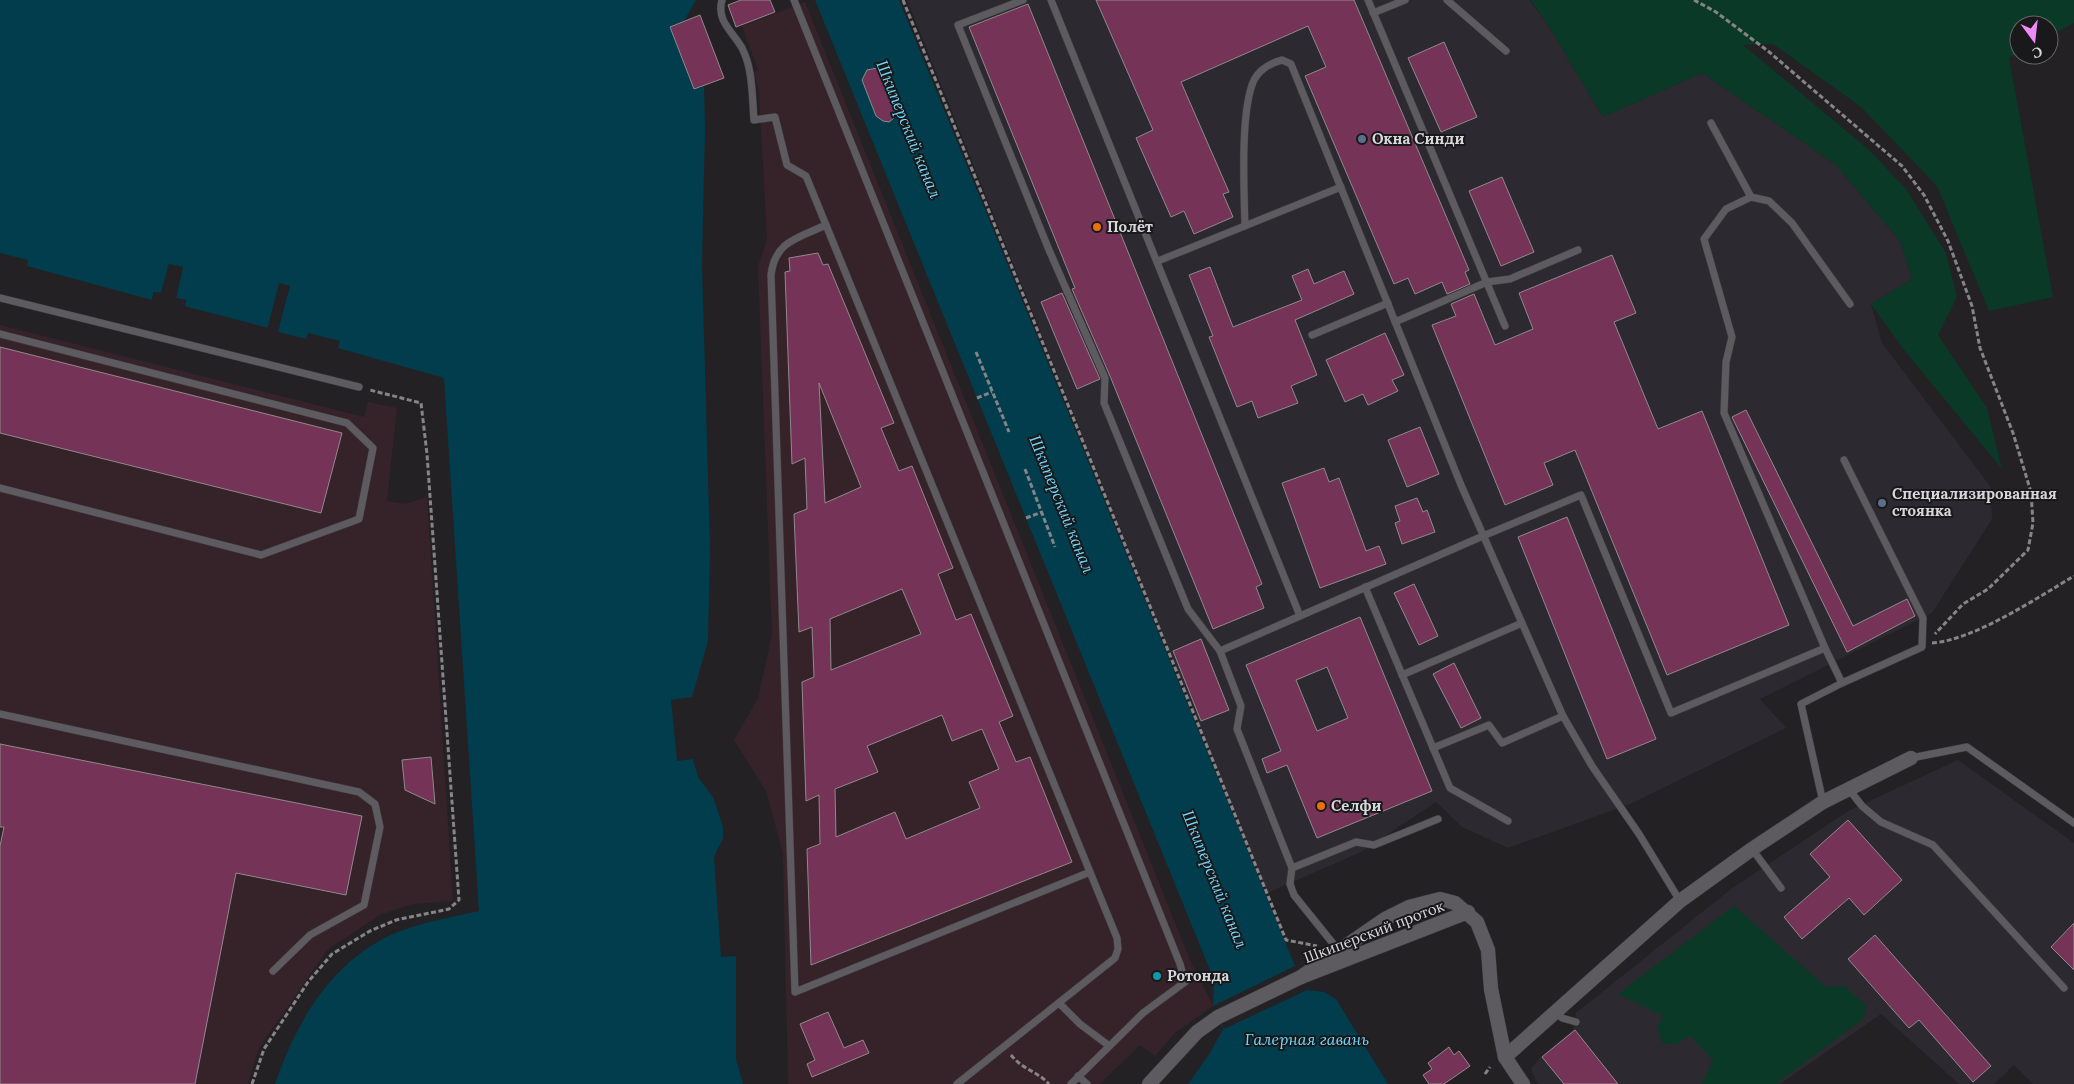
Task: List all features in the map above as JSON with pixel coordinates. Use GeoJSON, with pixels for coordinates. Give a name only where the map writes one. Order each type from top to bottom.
{"type":"FeatureCollection","features":[{"type":"Feature","properties":{"kind":"street"},"geometry":{"type":"LineString","coordinates":[[1505,1057],[1680,901],[1752,849],[1823,802],[1911,758]]}},
{"type":"Feature","properties":{"kind":"street","name":"Шкиперский проток"},"geometry":{"type":"LineString","coordinates":[[1301,977],[1385,919],[1409,907],[1440,899],[1455,903],[1468,912]]}},
{"type":"Feature","properties":{"kind":"street","name":"Шкиперский проток"},"geometry":{"type":"LineString","coordinates":[[1301,977],[1468,912]]}},
{"type":"Feature","properties":{"kind":"street"},"geometry":{"type":"LineString","coordinates":[[1468,912],[1477,922],[1488,950],[1491,989],[1505,1057],[1523,1084]]}},
{"type":"Feature","properties":{"kind":"street"},"geometry":{"type":"LineString","coordinates":[[1149,1084],[1197,1032],[1218,1017],[1301,977]]}},
{"type":"Feature","properties":{"kind":"lane"},"geometry":{"type":"LineString","coordinates":[[722,0],[721,14],[728,30],[742,47],[749,67],[754,120],[775,117],[787,165],[806,176],[1117,938],[1118,949],[1116,958],[957,1084]]}},
{"type":"Feature","properties":{"kind":"lane"},"geometry":{"type":"LineString","coordinates":[[794,0],[1180,964],[1184,982],[1143,1013],[1108,1045],[1071,1084]]}},
{"type":"Feature","properties":{"kind":"lane"},"geometry":{"type":"LineString","coordinates":[[1023,0],[958,25],[1049,250],[1105,378],[1104,403],[1188,609],[1220,651],[1242,706],[1237,729],[1292,868],[1290,884],[1294,895],[1339,951]]}},
{"type":"Feature","properties":{"kind":"lane"},"geometry":{"type":"LineString","coordinates":[[1051,0],[1300,616]]}},
{"type":"Feature","properties":{"kind":"lane"},"geometry":{"type":"LineString","coordinates":[[1368,0],[1505,326]]}},
{"type":"Feature","properties":{"kind":"lane"},"geometry":{"type":"LineString","coordinates":[[1373,13],[1405,0]]}},
{"type":"Feature","properties":{"kind":"lane"},"geometry":{"type":"LineString","coordinates":[[1447,0],[1506,51]]}},
{"type":"Feature","properties":{"kind":"lane"},"geometry":{"type":"LineString","coordinates":[[1245,226],[1244,179],[1248,104],[1255,79],[1266,66],[1282,60],[1291,64],[1483,536],[1563,716],[1592,766],[1639,834],[1680,901]]}},
{"type":"Feature","properties":{"kind":"lane"},"geometry":{"type":"LineString","coordinates":[[1711,123],[1751,197]]}},
{"type":"Feature","properties":{"kind":"lane"},"geometry":{"type":"LineString","coordinates":[[1158,261],[1341,187]]}},
{"type":"Feature","properties":{"kind":"lane"},"geometry":{"type":"LineString","coordinates":[[1842,683],[1825,648],[1724,413],[1726,362],[1732,337],[1704,239],[1726,209],[1751,197],[1769,201],[1792,223],[1850,304]]}},
{"type":"Feature","properties":{"kind":"lane"},"geometry":{"type":"LineString","coordinates":[[826,226],[781,247],[773,260],[771,275],[795,992],[1090,872]]}},
{"type":"Feature","properties":{"kind":"lane"},"geometry":{"type":"LineString","coordinates":[[1395,322],[1487,282],[1510,279],[1578,250]]}},
{"type":"Feature","properties":{"kind":"lane"},"geometry":{"type":"LineString","coordinates":[[0,298],[359,387]]}},
{"type":"Feature","properties":{"kind":"lane"},"geometry":{"type":"LineString","coordinates":[[1312,335],[1388,303]]}},
{"type":"Feature","properties":{"kind":"lane"},"geometry":{"type":"LineString","coordinates":[[0,334],[347,423],[373,448],[359,519],[261,555],[0,488]]}},
{"type":"Feature","properties":{"kind":"lane"},"geometry":{"type":"LineString","coordinates":[[1823,802],[1801,704],[1842,683],[1922,647],[1923,618],[1844,460]]}},
{"type":"Feature","properties":{"kind":"lane"},"geometry":{"type":"LineString","coordinates":[[1220,651],[1581,495],[1671,713],[1825,648]]}},
{"type":"Feature","properties":{"kind":"lane"},"geometry":{"type":"LineString","coordinates":[[1365,587],[1450,788],[1508,821]]}},
{"type":"Feature","properties":{"kind":"lane"},"geometry":{"type":"LineString","coordinates":[[1402,675],[1522,623]]}},
{"type":"Feature","properties":{"kind":"lane"},"geometry":{"type":"LineString","coordinates":[[0,714],[359,792],[376,804],[380,827],[364,905],[310,935],[273,971]]}},
{"type":"Feature","properties":{"kind":"lane"},"geometry":{"type":"LineString","coordinates":[[1433,748],[1489,725],[1502,743],[1563,716]]}},
{"type":"Feature","properties":{"kind":"lane"},"geometry":{"type":"LineString","coordinates":[[1911,758],[1967,746],[2074,823]]}},
{"type":"Feature","properties":{"kind":"lane"},"geometry":{"type":"LineString","coordinates":[[1848,788],[1862,806],[1881,822],[1933,845],[2064,988]]}},
{"type":"Feature","properties":{"kind":"lane"},"geometry":{"type":"LineString","coordinates":[[1292,868],[1356,842],[1374,845],[1438,818]]}},
{"type":"Feature","properties":{"kind":"lane"},"geometry":{"type":"LineString","coordinates":[[1752,849],[1781,888]]}},
{"type":"Feature","properties":{"kind":"lane"},"geometry":{"type":"LineString","coordinates":[[1060,1004],[1080,1024],[1108,1045]]}},
{"type":"Feature","properties":{"kind":"lane"},"geometry":{"type":"LineString","coordinates":[[1556,1011],[1562,1018],[1576,1022]]}},
{"type":"Feature","properties":{"kind":"lane"},"geometry":{"type":"LineString","coordinates":[[1078,1076],[1087,1084]]}},
{"type":"Feature","properties":{"kind":"path"},"geometry":{"type":"LineString","coordinates":[[902,0],[1286,940],[1339,951]]}},
{"type":"Feature","properties":{"kind":"path"},"geometry":{"type":"LineString","coordinates":[[1694,0],[1716,12],[1762,46],[1902,166],[1924,195],[1948,240],[1972,306],[1980,348],[2013,433],[2031,492],[2033,523],[2028,550],[1988,589],[1963,604],[1922,647]]}},
{"type":"Feature","properties":{"kind":"path"},"geometry":{"type":"LineString","coordinates":[[976,352],[1009,432]]}},
{"type":"Feature","properties":{"kind":"path"},"geometry":{"type":"LineString","coordinates":[[252,1084],[264,1049],[308,982],[332,954],[370,931],[396,920],[449,909],[459,900],[427,454],[421,403],[359,387]]}},
{"type":"Feature","properties":{"kind":"path"},"geometry":{"type":"LineString","coordinates":[[977,398],[992,392]]}},
{"type":"Feature","properties":{"kind":"path"},"geometry":{"type":"LineString","coordinates":[[1025,469],[1055,547]]}},
{"type":"Feature","properties":{"kind":"path"},"geometry":{"type":"LineString","coordinates":[[1026,518],[1042,512]]}},
{"type":"Feature","properties":{"kind":"path"},"geometry":{"type":"LineString","coordinates":[[1946,642],[2007,616],[2074,576]]}},
{"type":"Feature","properties":{"kind":"path"},"geometry":{"type":"LineString","coordinates":[[1004,1047],[1020,1066],[1042,1077],[1049,1084]]}},
{"type":"Feature","properties":{"kind":"path"},"geometry":{"type":"LineString","coordinates":[[1485,1074],[1490,1067]]}},
{"type":"Feature","properties":{"kind":"shaded area"},"geometry":{"type":"Polygon","coordinates":[[[907,0],[1529,0],[1545,20],[1603,117],[1702,73],[1835,164],[1900,241],[1912,279],[1871,304],[1882,343],[1990,486],[1992,519],[1932,613],[1760,699],[1786,728],[1630,804],[1508,848],[1462,827],[1436,802],[1361,852],[1267,893],[907,0]]]}},
{"type":"Feature","properties":{"kind":"shaded area"},"geometry":{"type":"Polygon","coordinates":[[[805,2],[1190,960],[1213,1006],[1175,1033],[1155,1056],[1140,1045],[1100,1084],[788,1084],[783,854],[766,791],[734,740],[758,698],[772,635],[758,266],[767,240],[759,91],[754,72],[758,70],[742,26],[805,2]]]}},
{"type":"Feature","properties":{"kind":"shaded area"},"geometry":{"type":"Polygon","coordinates":[[[0,325],[364,417],[368,402],[397,408],[387,501],[406,504],[427,497],[453,901],[412,904],[380,915],[328,949],[259,1048],[248,1084],[0,1084],[0,325]]]}},
{"type":"Feature","properties":{"kind":"shaded area"},"geometry":{"type":"Polygon","coordinates":[[[1958,760],[2074,843],[2074,1084],[2033,1084],[2014,1065],[1994,1084],[1959,1084],[1881,1014],[1780,1084],[1538,1084],[1531,1069],[1541,1056],[1573,1030],[1576,1013],[1731,889],[1850,810],[1958,760]]]}},
{"type":"Feature","properties":{"kind":"green space"},"geometry":{"type":"Polygon","coordinates":[[[1530,0],[2074,0],[2074,23],[2059,31],[2059,15],[2009,15],[2009,65],[2053,297],[1989,311],[1937,186],[1861,107],[1773,44],[1743,45],[1868,149],[1906,189],[1946,253],[1957,297],[1938,335],[1987,408],[2002,469],[1904,350],[1871,304],[1912,279],[1900,241],[1835,164],[1702,73],[1603,117],[1545,20],[1530,0]]]}},
{"type":"Feature","properties":{"kind":"green space"},"geometry":{"type":"Polygon","coordinates":[[[1734,906],[1826,987],[1844,986],[1866,1006],[1863,1019],[1776,1084],[1702,1084],[1713,1060],[1690,1036],[1676,1044],[1663,1044],[1657,1028],[1663,1016],[1618,994],[1734,906]]]}},
{"type":"Feature","properties":{"kind":"water"},"geometry":{"type":"Polygon","coordinates":[[[0,0],[696,0],[684,21],[670,27],[694,89],[704,86],[702,265],[710,548],[708,641],[692,697],[671,700],[677,761],[693,759],[698,777],[713,797],[723,827],[723,838],[714,857],[721,957],[736,956],[736,1059],[743,1084],[275,1084],[296,1034],[309,1010],[342,969],[363,952],[386,938],[412,927],[479,911],[444,378],[338,348],[340,341],[308,333],[306,339],[278,332],[289,286],[279,284],[268,328],[184,306],[186,300],[176,298],[183,267],[169,264],[161,293],[154,292],[152,300],[27,266],[28,260],[0,253],[0,0]]]}},
{"type":"Feature","properties":{"kind":"water"},"geometry":{"type":"Polygon","coordinates":[[[815,0],[899,0],[1295,966],[1307,990],[1324,992],[1336,999],[1388,1084],[1188,1084],[1210,1053],[1223,1029],[1213,1006],[1214,980],[815,0]]]}},
{"type":"Feature","properties":{"kind":"pier"},"geometry":{"type":"Polygon","coordinates":[[[169,264],[183,267],[176,298],[186,300],[184,309],[183,302],[173,298],[180,269],[170,267],[163,295],[155,295],[154,301],[151,302],[154,292],[161,293],[169,264]]]}},
{"type":"Feature","properties":{"kind":"pier"},"geometry":{"type":"Polygon","coordinates":[[[279,283],[290,286],[277,334],[276,331],[287,288],[281,286],[270,328],[267,330],[279,283]]]}},
{"type":"Feature","properties":{"kind":"pier"},"geometry":{"type":"Polygon","coordinates":[[[1295,966],[1307,990],[1224,1029],[1213,1006],[1295,966]]]}},
{"type":"Feature","properties":{"kind":"building"},"geometry":{"type":"Polygon","coordinates":[[[741,0],[770,0],[775,12],[736,27],[728,5],[741,0]]]}},
{"type":"Feature","properties":{"kind":"building"},"geometry":{"type":"Polygon","coordinates":[[[1096,0],[1354,0],[1469,270],[1465,272],[1470,284],[1447,294],[1442,282],[1415,294],[1408,278],[1394,284],[1305,76],[1326,67],[1308,26],[1181,82],[1229,192],[1223,194],[1233,217],[1194,234],[1184,211],[1171,217],[1136,138],[1153,130],[1096,0]]]}},
{"type":"Feature","properties":{"kind":"building"},"geometry":{"type":"Polygon","coordinates":[[[1028,4],[1262,584],[1256,587],[1264,608],[1213,629],[1110,376],[1072,289],[1075,288],[969,27],[1028,4]]]}},
{"type":"Feature","properties":{"kind":"building"},"geometry":{"type":"Polygon","coordinates":[[[700,15],[724,78],[694,89],[670,27],[700,15]]]}},
{"type":"Feature","properties":{"kind":"building"},"geometry":{"type":"Polygon","coordinates":[[[1444,42],[1477,117],[1441,132],[1408,58],[1444,42]]]}},
{"type":"Feature","properties":{"kind":"building"},"geometry":{"type":"Polygon","coordinates":[[[877,68],[882,72],[896,108],[894,118],[889,122],[883,121],[876,116],[862,80],[867,70],[877,68]]]}},
{"type":"Feature","properties":{"kind":"building"},"geometry":{"type":"Polygon","coordinates":[[[1502,177],[1534,252],[1501,266],[1469,191],[1502,177]]]}},
{"type":"Feature","properties":{"kind":"building"},"geometry":{"type":"Polygon","coordinates":[[[818,253],[823,265],[828,264],[894,423],[881,428],[899,471],[912,466],[953,568],[938,574],[956,620],[971,614],[1013,716],[999,722],[1016,762],[1030,757],[1072,862],[811,965],[807,849],[820,844],[819,795],[806,801],[802,682],[814,677],[812,627],[799,632],[794,514],[807,509],[805,458],[792,464],[785,272],[790,271],[789,258],[818,253]],[[819,383],[825,503],[861,487],[819,383]],[[902,589],[830,619],[831,670],[921,634],[902,589]],[[942,715],[867,746],[878,772],[835,789],[836,837],[895,812],[906,839],[980,808],[969,782],[999,769],[982,729],[952,741],[942,715]]]}},
{"type":"Feature","properties":{"kind":"building"},"geometry":{"type":"Polygon","coordinates":[[[1612,255],[1636,313],[1614,322],[1658,429],[1702,411],[1789,625],[1667,675],[1575,450],[1544,463],[1553,485],[1505,505],[1432,325],[1456,316],[1451,304],[1474,294],[1495,345],[1533,329],[1519,293],[1612,255]]]}},
{"type":"Feature","properties":{"kind":"building"},"geometry":{"type":"Polygon","coordinates":[[[1210,267],[1233,327],[1302,300],[1292,276],[1308,269],[1314,284],[1344,271],[1354,294],[1295,320],[1317,375],[1291,386],[1298,403],[1258,418],[1252,401],[1237,407],[1209,337],[1213,336],[1189,275],[1210,267]]]}},
{"type":"Feature","properties":{"kind":"building"},"geometry":{"type":"Polygon","coordinates":[[[1062,293],[1100,379],[1077,389],[1041,302],[1062,293]]]}},
{"type":"Feature","properties":{"kind":"building"},"geometry":{"type":"Polygon","coordinates":[[[1385,333],[1404,375],[1392,380],[1398,391],[1368,405],[1363,394],[1345,402],[1326,360],[1385,333]]]}},
{"type":"Feature","properties":{"kind":"building"},"geometry":{"type":"Polygon","coordinates":[[[0,347],[342,433],[321,513],[0,433],[0,347]]]}},
{"type":"Feature","properties":{"kind":"building"},"geometry":{"type":"Polygon","coordinates":[[[1746,410],[1853,626],[1907,599],[1915,616],[1847,652],[1732,417],[1746,410]]]}},
{"type":"Feature","properties":{"kind":"building"},"geometry":{"type":"Polygon","coordinates":[[[1420,427],[1439,474],[1407,487],[1388,440],[1420,427]]]}},
{"type":"Feature","properties":{"kind":"building"},"geometry":{"type":"Polygon","coordinates":[[[1324,468],[1329,482],[1339,478],[1366,551],[1379,546],[1386,564],[1320,588],[1282,483],[1324,468]]]}},
{"type":"Feature","properties":{"kind":"building"},"geometry":{"type":"Polygon","coordinates":[[[1417,498],[1423,512],[1427,510],[1435,532],[1402,544],[1395,523],[1400,521],[1395,506],[1417,498]]]}},
{"type":"Feature","properties":{"kind":"building"},"geometry":{"type":"Polygon","coordinates":[[[1567,517],[1656,739],[1607,759],[1518,537],[1567,517]]]}},
{"type":"Feature","properties":{"kind":"building"},"geometry":{"type":"Polygon","coordinates":[[[1414,584],[1438,636],[1419,645],[1394,593],[1414,584]]]}},
{"type":"Feature","properties":{"kind":"building"},"geometry":{"type":"Polygon","coordinates":[[[1360,617],[1432,791],[1317,838],[1287,765],[1267,773],[1262,759],[1281,751],[1246,665],[1360,617]],[[1327,667],[1296,680],[1317,731],[1348,718],[1327,667]]]}},
{"type":"Feature","properties":{"kind":"building"},"geometry":{"type":"Polygon","coordinates":[[[1201,639],[1229,710],[1201,721],[1173,651],[1201,639]]]}},
{"type":"Feature","properties":{"kind":"building"},"geometry":{"type":"Polygon","coordinates":[[[1454,663],[1481,718],[1461,728],[1433,674],[1454,663]]]}},
{"type":"Feature","properties":{"kind":"building"},"geometry":{"type":"Polygon","coordinates":[[[0,744],[362,816],[346,895],[236,873],[195,1084],[0,1084],[0,846],[4,827],[0,827],[0,744]]]}},
{"type":"Feature","properties":{"kind":"building"},"geometry":{"type":"Polygon","coordinates":[[[431,757],[435,804],[405,790],[402,760],[431,757]]]}},
{"type":"Feature","properties":{"kind":"building"},"geometry":{"type":"Polygon","coordinates":[[[1848,820],[1902,880],[1864,915],[1849,898],[1802,939],[1784,917],[1830,877],[1810,854],[1848,820]]]}},
{"type":"Feature","properties":{"kind":"building"},"geometry":{"type":"Polygon","coordinates":[[[2074,923],[2074,970],[2051,947],[2074,923]]]}},
{"type":"Feature","properties":{"kind":"building"},"geometry":{"type":"Polygon","coordinates":[[[1875,935],[1991,1066],[1973,1082],[1919,1020],[1909,1028],[1848,959],[1875,935]]]}},
{"type":"Feature","properties":{"kind":"building"},"geometry":{"type":"Polygon","coordinates":[[[828,1012],[844,1048],[863,1040],[869,1053],[812,1077],[807,1064],[815,1060],[800,1024],[828,1012]]]}},
{"type":"Feature","properties":{"kind":"building"},"geometry":{"type":"Polygon","coordinates":[[[1575,1030],[1618,1084],[1564,1084],[1542,1057],[1575,1030]]]}},
{"type":"Feature","properties":{"kind":"building"},"geometry":{"type":"Polygon","coordinates":[[[1449,1047],[1454,1055],[1459,1051],[1470,1066],[1444,1084],[1429,1084],[1423,1075],[1432,1069],[1428,1063],[1449,1047]]]}},
{"type":"Feature","properties":{"kind":"place","name":"Окна Синди"},"geometry":{"type":"Point","coordinates":[1362,139]}},
{"type":"Feature","properties":{"kind":"place","name":"Полёт"},"geometry":{"type":"Point","coordinates":[1097,227]}},
{"type":"Feature","properties":{"kind":"place","name":"Специализированная стоянка"},"geometry":{"type":"Point","coordinates":[1882,503]}},
{"type":"Feature","properties":{"kind":"place","name":"Селфи"},"geometry":{"type":"Point","coordinates":[1321,806]}},
{"type":"Feature","properties":{"kind":"place","name":"Ротонда"},"geometry":{"type":"Point","coordinates":[1157,976]}},
{"type":"Feature","properties":{"kind":"water label","name":"Шкиперский канал"},"geometry":{"type":"Point","coordinates":[909,129]}},
{"type":"Feature","properties":{"kind":"water label","name":"Шкиперский канал"},"geometry":{"type":"Point","coordinates":[1062,504]}},
{"type":"Feature","properties":{"kind":"water label","name":"Шкиперский канал"},"geometry":{"type":"Point","coordinates":[1215,879]}},
{"type":"Feature","properties":{"kind":"water label","name":"Галерная гавань"},"geometry":{"type":"Point","coordinates":[1307,1039]}}]}
